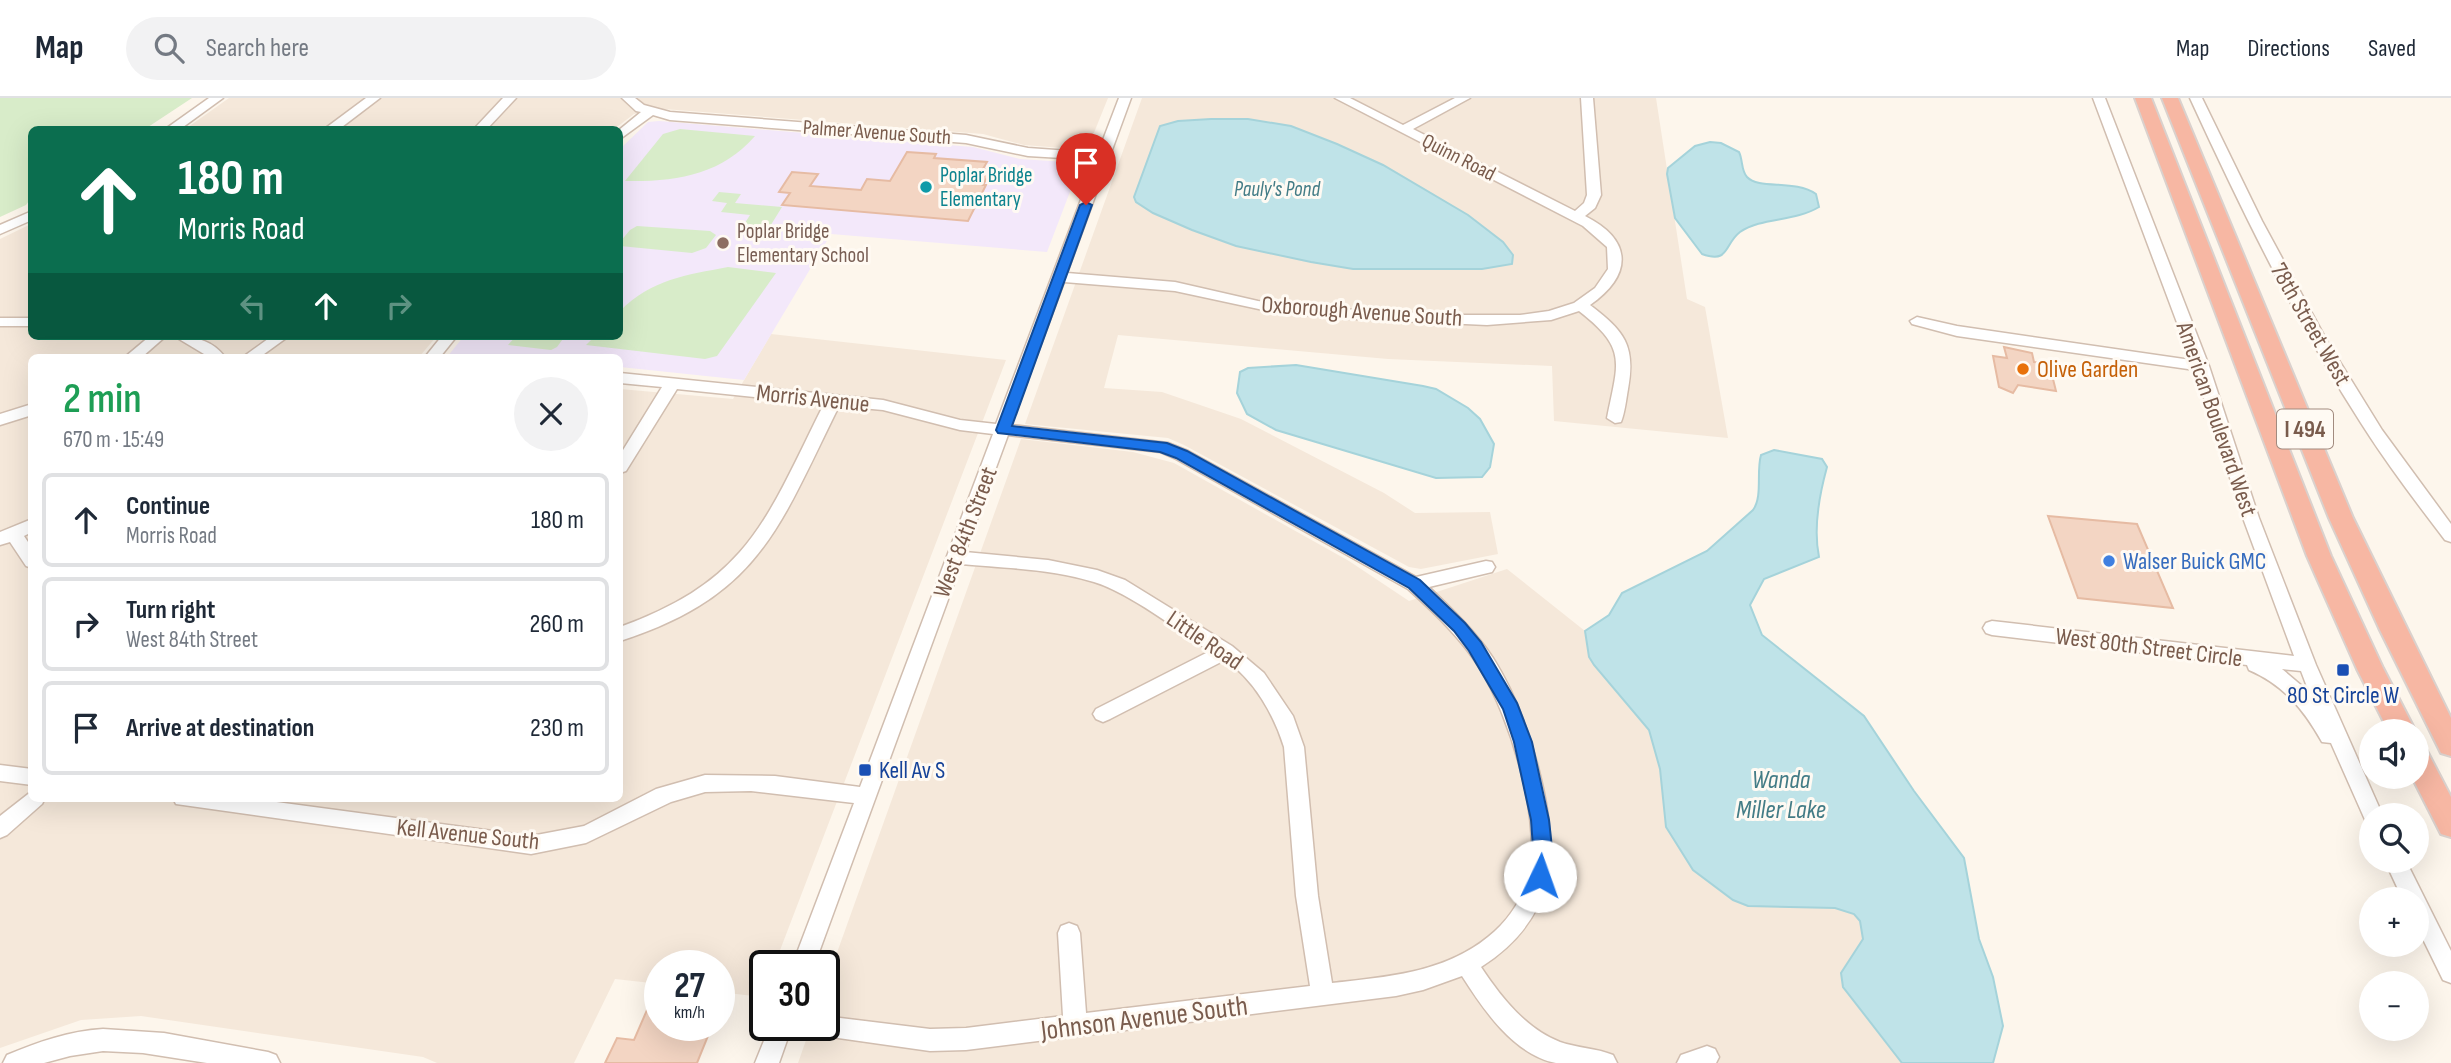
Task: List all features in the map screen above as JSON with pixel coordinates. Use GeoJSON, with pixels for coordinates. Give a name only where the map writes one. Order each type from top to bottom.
{"type":"FeatureCollection","features":[{"type":"Feature","properties":{"kind":"highway","name":"I 494"},"geometry":{"type":"LineString","coordinates":[[2143,98],[2319,556],[2344,615],[2396,719]]}},
{"type":"Feature","properties":{"kind":"highway","name":"I 494"},"geometry":{"type":"LineString","coordinates":[[2170,98],[2341,518],[2451,745]]}},
{"type":"Feature","properties":{"kind":"highway"},"geometry":{"type":"LineString","coordinates":[[2429,782],[2451,825]]}},
{"type":"Feature","properties":{"kind":"street"},"geometry":{"type":"LineString","coordinates":[[176,126],[216,98]]}},
{"type":"Feature","properties":{"kind":"street"},"geometry":{"type":"LineString","coordinates":[[334,126],[373,98]]}},
{"type":"Feature","properties":{"kind":"street"},"geometry":{"type":"LineString","coordinates":[[484,126],[510,98]]}},
{"type":"Feature","properties":{"kind":"street"},"geometry":{"type":"LineString","coordinates":[[623,133],[649,112],[628,98]]}},
{"type":"Feature","properties":{"kind":"street","name":"West 84th Street"},"geometry":{"type":"LineString","coordinates":[[809,950],[1125,98]]}},
{"type":"Feature","properties":{"kind":"street","name":"Quinn Road"},"geometry":{"type":"LineString","coordinates":[[1341,98],[1577,216],[1601,231],[1616,252],[1617,263],[1604,286],[1581,305]]}},
{"type":"Feature","properties":{"kind":"street"},"geometry":{"type":"LineString","coordinates":[[1404,129],[1464,98]]}},
{"type":"Feature","properties":{"kind":"street"},"geometry":{"type":"LineString","coordinates":[[1577,216],[1590,205],[1594,195],[1587,98]]}},
{"type":"Feature","properties":{"kind":"street","name":"78th Street West"},"geometry":{"type":"LineString","coordinates":[[2196,98],[2274,261],[2326,352],[2375,431],[2451,536]]}},
{"type":"Feature","properties":{"kind":"street","name":"American Boulevard West"},"geometry":{"type":"LineString","coordinates":[[2100,100],[2199,360],[2251,518],[2307,665],[2368,803]]}},
{"type":"Feature","properties":{"kind":"street","name":"Palmer Avenue South"},"geometry":{"type":"LineString","coordinates":[[649,112],[966,139],[1028,152],[1103,157]]}},
{"type":"Feature","properties":{"kind":"street"},"geometry":{"type":"LineString","coordinates":[[0,230],[28,217]]}},
{"type":"Feature","properties":{"kind":"street","name":"Oxborough Avenue South"},"geometry":{"type":"LineString","coordinates":[[1059,276],[1190,289],[1264,307],[1315,313],[1514,321],[1558,313],[1581,305]]}},
{"type":"Feature","properties":{"kind":"street"},"geometry":{"type":"LineString","coordinates":[[1581,305],[1611,328],[1624,350],[1625,361],[1615,418]]}},
{"type":"Feature","properties":{"kind":"street"},"geometry":{"type":"LineString","coordinates":[[0,321],[28,322]]}},
{"type":"Feature","properties":{"kind":"street"},"geometry":{"type":"LineString","coordinates":[[1917,321],[1956,321],[2199,360],[1957,331],[1917,321]]}},
{"type":"Feature","properties":{"kind":"street"},"geometry":{"type":"LineString","coordinates":[[136,354],[154,340]]}},
{"type":"Feature","properties":{"kind":"street"},"geometry":{"type":"LineString","coordinates":[[191,340],[206,346],[215,354]]}},
{"type":"Feature","properties":{"kind":"street"},"geometry":{"type":"LineString","coordinates":[[255,354],[276,340]]}},
{"type":"Feature","properties":{"kind":"street"},"geometry":{"type":"LineString","coordinates":[[435,354],[447,340]]}},
{"type":"Feature","properties":{"kind":"street","name":"Morris Avenue"},"geometry":{"type":"LineString","coordinates":[[623,378],[893,407],[939,421],[1162,447],[1182,455],[1414,584]]}},
{"type":"Feature","properties":{"kind":"street"},"geometry":{"type":"LineString","coordinates":[[623,462],[672,384]]}},
{"type":"Feature","properties":{"kind":"street"},"geometry":{"type":"LineString","coordinates":[[623,633],[648,624],[711,591],[756,548],[834,400]]}},
{"type":"Feature","properties":{"kind":"street"},"geometry":{"type":"LineString","coordinates":[[0,420],[28,410]]}},
{"type":"Feature","properties":{"kind":"street"},"geometry":{"type":"LineString","coordinates":[[28,527],[7,536],[28,558]]}},
{"type":"Feature","properties":{"kind":"street","name":"Little Road"},"geometry":{"type":"LineString","coordinates":[[955,557],[1048,566],[1097,576],[1139,596],[1226,651],[1257,678],[1286,722],[1294,747],[1307,897],[1323,996]]}},
{"type":"Feature","properties":{"kind":"street"},"geometry":{"type":"LineString","coordinates":[[1414,584],[1486,567]]}},
{"type":"Feature","properties":{"kind":"street","name":"Johnson Avenue South"},"geometry":{"type":"LineString","coordinates":[[840,1029],[930,1040],[966,1039],[1323,996],[1419,982],[1467,965],[1494,947],[1517,924],[1531,902],[1540,876],[1540,820],[1523,742],[1505,696],[1486,664],[1460,627],[1414,584]]}},
{"type":"Feature","properties":{"kind":"street","name":"West 80th Street Circle"},"geometry":{"type":"LineString","coordinates":[[1992,628],[2307,665]]}},
{"type":"Feature","properties":{"kind":"street"},"geometry":{"type":"LineString","coordinates":[[1103,714],[1226,651]]}},
{"type":"Feature","properties":{"kind":"street"},"geometry":{"type":"LineString","coordinates":[[2236,657],[2280,676],[2308,700],[2367,803]]}},
{"type":"Feature","properties":{"kind":"street"},"geometry":{"type":"LineString","coordinates":[[0,773],[28,776]]}},
{"type":"Feature","properties":{"kind":"street","name":"Kell Avenue South"},"geometry":{"type":"LineString","coordinates":[[214,802],[531,845],[556,843],[581,836],[603,828],[659,796],[708,783],[748,783],[867,796]]}},
{"type":"Feature","properties":{"kind":"street"},"geometry":{"type":"LineString","coordinates":[[0,829],[30,802]]}},
{"type":"Feature","properties":{"kind":"street"},"geometry":{"type":"LineString","coordinates":[[2429,930],[2451,973]]}},
{"type":"Feature","properties":{"kind":"street"},"geometry":{"type":"LineString","coordinates":[[1069,933],[1075,1025]]}},
{"type":"Feature","properties":{"kind":"street"},"geometry":{"type":"LineString","coordinates":[[1467,965],[1491,1003],[1530,1040],[1585,1061],[1605,1063]]}},
{"type":"Feature","properties":{"kind":"street"},"geometry":{"type":"LineString","coordinates":[[15,1063],[65,1046],[102,1040],[134,1041],[268,1063]]}},
{"type":"Feature","properties":{"kind":"street"},"geometry":{"type":"LineString","coordinates":[[767,1063],[775,1041]]}},
{"type":"Feature","properties":{"kind":"shaded area"},"geometry":{"type":"Polygon","coordinates":[[[229,98],[1108,98],[1087,150],[1024,145],[983,134],[664,109],[634,114],[618,126],[190,126],[229,98]]]}},
{"type":"Feature","properties":{"kind":"shaded area"},"geometry":{"type":"Polygon","coordinates":[[[1142,98],[1656,98],[1687,299],[1705,307],[1728,438],[1554,421],[1552,366],[1388,359],[1118,335],[1104,388],[1162,392],[1241,419],[1384,493],[1415,513],[1490,512],[1498,554],[1421,569],[1409,567],[1168,438],[1025,424],[1142,98]]]}},
{"type":"Feature","properties":{"kind":"shaded area","name":"Poplar Bridge Elementary School"},"geometry":{"type":"Polygon","coordinates":[[[648,122],[973,147],[1020,159],[1081,163],[1047,252],[831,234],[744,380],[623,367],[623,354],[449,354],[461,340],[623,340],[623,146],[648,122]]]}},
{"type":"Feature","properties":{"kind":"shaded area"},"geometry":{"type":"Polygon","coordinates":[[[28,225],[28,340],[434,340],[422,354],[28,354],[28,802],[623,802],[623,389],[733,399],[771,334],[1006,360],[780,950],[749,950],[749,995],[735,994],[735,950],[644,950],[644,982],[615,979],[574,1063],[437,1063],[423,1057],[141,1016],[81,1020],[0,1048],[0,239],[28,225]]]}},
{"type":"Feature","properties":{"kind":"shaded area"},"geometry":{"type":"Polygon","coordinates":[[[1021,439],[1133,452],[1174,463],[1349,561],[1409,601],[1507,569],[1585,631],[1589,657],[1594,665],[1649,730],[1660,769],[1666,827],[1748,906],[1835,908],[1855,914],[1860,921],[1863,939],[1841,973],[1843,987],[1902,1063],[798,1063],[806,1041],[840,1041],[838,950],[1021,439]]]}},
{"type":"Feature","properties":{"kind":"green space"},"geometry":{"type":"Polygon","coordinates":[[[0,98],[192,98],[150,126],[28,126],[28,202],[0,217],[0,98]]]}},
{"type":"Feature","properties":{"kind":"green space"},"geometry":{"type":"Polygon","coordinates":[[[680,129],[755,136],[728,160],[696,174],[662,180],[625,181],[663,134],[680,129]]]}},
{"type":"Feature","properties":{"kind":"green space"},"geometry":{"type":"Polygon","coordinates":[[[719,192],[741,194],[735,203],[782,207],[769,228],[743,226],[750,215],[721,212],[727,203],[712,201],[719,192]]]}},
{"type":"Feature","properties":{"kind":"green space"},"geometry":{"type":"Polygon","coordinates":[[[637,226],[710,231],[716,235],[706,248],[692,253],[623,246],[623,238],[637,226]]]}},
{"type":"Feature","properties":{"kind":"green space"},"geometry":{"type":"Polygon","coordinates":[[[728,267],[776,273],[717,356],[705,359],[586,345],[591,340],[623,340],[623,308],[632,300],[657,285],[728,267]]]}},
{"type":"Feature","properties":{"kind":"green space"},"geometry":{"type":"Polygon","coordinates":[[[512,340],[562,340],[551,350],[508,345],[512,340]]]}},
{"type":"Feature","properties":{"kind":"water","name":"Pauly's Pond"},"geometry":{"type":"Polygon","coordinates":[[[1248,119],[1291,126],[1383,165],[1468,215],[1503,242],[1513,255],[1512,264],[1482,269],[1353,269],[1236,246],[1153,213],[1136,202],[1134,197],[1160,126],[1178,121],[1248,119]]]}},
{"type":"Feature","properties":{"kind":"water"},"geometry":{"type":"Polygon","coordinates":[[[1710,142],[1721,143],[1739,152],[1745,175],[1753,181],[1807,189],[1816,194],[1819,207],[1799,215],[1749,227],[1735,237],[1722,255],[1702,254],[1675,218],[1667,174],[1668,168],[1695,146],[1710,142]]]}},
{"type":"Feature","properties":{"kind":"water"},"geometry":{"type":"Polygon","coordinates":[[[1296,365],[1436,389],[1468,408],[1480,419],[1494,444],[1490,467],[1482,477],[1436,478],[1276,430],[1247,414],[1237,393],[1240,372],[1248,368],[1296,365]]]}},
{"type":"Feature","properties":{"kind":"water","name":"Wanda Miller Lake"},"geometry":{"type":"Polygon","coordinates":[[[1774,450],[1822,459],[1827,467],[1818,512],[1819,557],[1764,579],[1750,605],[1762,635],[1864,716],[1914,791],[1964,858],[1979,939],[1993,977],[2003,1026],[1993,1063],[1902,1063],[1843,987],[1841,973],[1863,939],[1860,921],[1854,914],[1835,908],[1748,906],[1733,900],[1693,870],[1666,827],[1660,769],[1649,730],[1589,657],[1585,631],[1609,615],[1622,593],[1707,551],[1753,510],[1758,498],[1761,455],[1774,450]]]}},
{"type":"Feature","properties":{"kind":"building","name":"Poplar Bridge Elementary"},"geometry":{"type":"Polygon","coordinates":[[[907,152],[936,154],[934,158],[987,162],[983,169],[991,170],[968,221],[782,205],[790,193],[779,192],[792,172],[818,174],[810,186],[861,190],[867,179],[890,181],[907,152]]]}},
{"type":"Feature","properties":{"kind":"building","name":"Olive Garden"},"geometry":{"type":"Polygon","coordinates":[[[2004,347],[2032,353],[2034,362],[2049,363],[2056,391],[2018,385],[2013,393],[1999,387],[1993,356],[2007,358],[2004,347]]]}},
{"type":"Feature","properties":{"kind":"building","name":"Walser Buick GMC"},"geometry":{"type":"Polygon","coordinates":[[[2048,516],[2137,524],[2173,608],[2078,598],[2048,516]]]}},
{"type":"Feature","properties":{"kind":"building"},"geometry":{"type":"Polygon","coordinates":[[[644,1017],[644,1041],[706,1041],[697,1063],[605,1063],[617,1038],[634,1040],[644,1017]]]}},
{"type":"Feature","properties":{"kind":"place","name":"Poplar Bridge Elementary"},"geometry":{"type":"Point","coordinates":[926,187]}},
{"type":"Feature","properties":{"kind":"place","name":"Poplar Bridge Elementary School"},"geometry":{"type":"Point","coordinates":[723,243]}},
{"type":"Feature","properties":{"kind":"place","name":"Olive Garden"},"geometry":{"type":"Point","coordinates":[2023,369]}},
{"type":"Feature","properties":{"kind":"place","name":"Walser Buick GMC"},"geometry":{"type":"Point","coordinates":[2109,561]}},
{"type":"Feature","properties":{"kind":"place","name":"80 St Circle W"},"geometry":{"type":"Point","coordinates":[2343,670]}},
{"type":"Feature","properties":{"kind":"place","name":"Kell Av S"},"geometry":{"type":"Point","coordinates":[865,770]}},
{"type":"Feature","properties":{"kind":"route"},"geometry":{"type":"LineString","coordinates":[[1086,205],[1003,430],[1162,447],[1182,455],[1414,584],[1460,627],[1499,684],[1511,708],[1523,742],[1540,820],[1540,876]]}}]}
